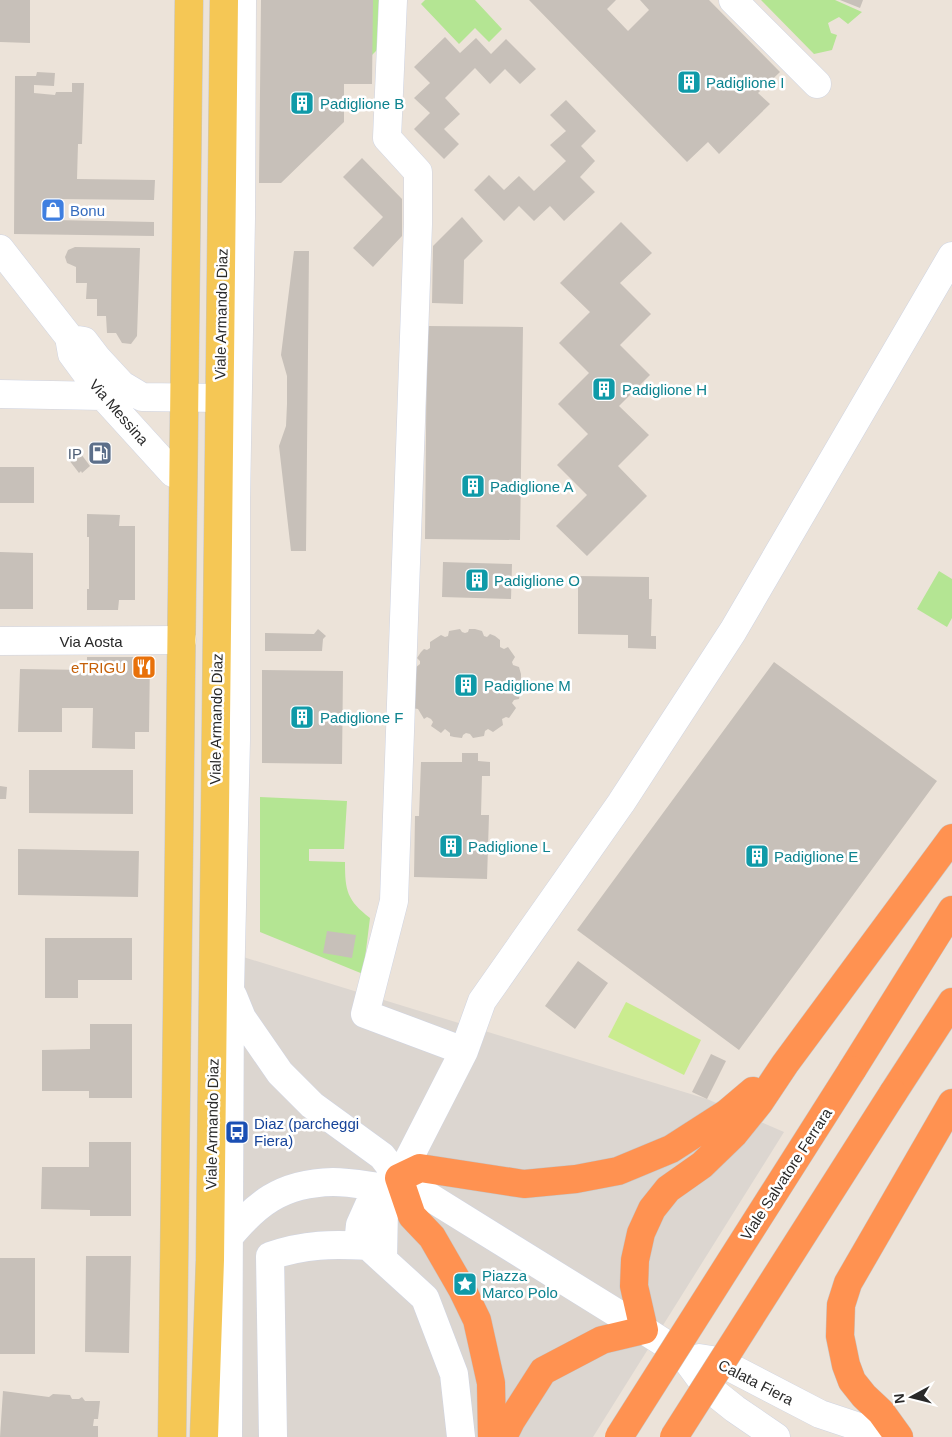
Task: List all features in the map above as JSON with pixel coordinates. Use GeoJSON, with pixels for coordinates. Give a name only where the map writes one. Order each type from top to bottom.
{"type":"FeatureCollection","features":[{"type":"Feature","properties":{"kind":"highway"},"geometry":{"type":"LineString","coordinates":[[503,1437],[543,1371],[602,1340],[644,1330],[634,1286],[635,1260],[641,1233],[652,1209],[668,1189],[702,1165],[734,1134],[759,1103],[785,1064],[950,839]]}},
{"type":"Feature","properties":{"kind":"highway","name":"Viale Salvatore Ferrara"},"geometry":{"type":"LineString","coordinates":[[619,1437],[952,910]]}},
{"type":"Feature","properties":{"kind":"highway"},"geometry":{"type":"LineString","coordinates":[[674,1437],[952,1002]]}},
{"type":"Feature","properties":{"kind":"highway"},"geometry":{"type":"LineString","coordinates":[[492,1437],[491,1384],[477,1320],[432,1237],[412,1216],[388,1184],[420,1168],[524,1184],[576,1179],[618,1171],[671,1149],[728,1112],[785,1064]]}},
{"type":"Feature","properties":{"kind":"highway"},"geometry":{"type":"LineString","coordinates":[[899,1437],[881,1412],[852,1381],[846,1365],[840,1336],[841,1305],[848,1283],[952,1103]]}},
{"type":"Feature","properties":{"kind":"main road"},"geometry":{"type":"LineString","coordinates":[[172,1437],[188,0]]}},
{"type":"Feature","properties":{"kind":"main road","name":"Viale Armando Diaz"},"geometry":{"type":"LineString","coordinates":[[204,1437],[210,1260],[224,0]]}},
{"type":"Feature","properties":{"kind":"street","name":"Viale Armando Diaz"},"geometry":{"type":"LineString","coordinates":[[228,1437],[230,1345],[228,1238],[230,990],[236,740],[236,501],[241,218],[242,0]]}},
{"type":"Feature","properties":{"kind":"street"},"geometry":{"type":"LineString","coordinates":[[394,0],[387,138],[418,172],[418,224],[394,901],[365,1014],[464,1051]]}},
{"type":"Feature","properties":{"kind":"street"},"geometry":{"type":"LineString","coordinates":[[733,0],[817,84]]}},
{"type":"Feature","properties":{"kind":"street","name":"Via Messina"},"geometry":{"type":"LineString","coordinates":[[0,249],[69,337],[72,354],[102,396],[173,473],[183,476]]}},
{"type":"Feature","properties":{"kind":"street"},"geometry":{"type":"LineString","coordinates":[[358,1245],[360,1226],[388,1184],[464,1051],[482,1001],[621,803],[733,631],[952,256]]}},
{"type":"Feature","properties":{"kind":"street","name":"Via Messina"},"geometry":{"type":"LineString","coordinates":[[69,337],[84,341],[122,385],[142,397],[220,398]]}},
{"type":"Feature","properties":{"kind":"street"},"geometry":{"type":"LineString","coordinates":[[0,394],[102,396]]}},
{"type":"Feature","properties":{"kind":"street","name":"Via Aosta"},"geometry":{"type":"LineString","coordinates":[[0,641],[182,640]]}},
{"type":"Feature","properties":{"kind":"street"},"geometry":{"type":"LineString","coordinates":[[214,959],[242,1018],[280,1073],[312,1105],[382,1156],[388,1184],[384,1207],[383,1259]]}},
{"type":"Feature","properties":{"kind":"street"},"geometry":{"type":"LineString","coordinates":[[210,1260],[241,1222],[269,1198],[299,1185],[334,1182],[388,1184],[644,1330],[683,1356]]}},
{"type":"Feature","properties":{"kind":"street"},"geometry":{"type":"LineString","coordinates":[[273,1437],[270,1256],[293,1249],[327,1244],[368,1246],[425,1298],[454,1374],[461,1437]]}},
{"type":"Feature","properties":{"kind":"street","name":"Calata Fiera"},"geometry":{"type":"LineString","coordinates":[[683,1356],[705,1385],[735,1409],[776,1437]]}},
{"type":"Feature","properties":{"kind":"street","name":"Calata Fiera"},"geometry":{"type":"LineString","coordinates":[[683,1356],[718,1361],[820,1414],[889,1437]]}},
{"type":"Feature","properties":{"kind":"green space"},"geometry":{"type":"Polygon","coordinates":[[[371,0],[387,0],[387,40],[369,58],[371,0]]]}},
{"type":"Feature","properties":{"kind":"green space"},"geometry":{"type":"Polygon","coordinates":[[[425,0],[475,0],[502,29],[489,42],[475,28],[459,44],[421,4],[425,0]]]}},
{"type":"Feature","properties":{"kind":"green space"},"geometry":{"type":"Polygon","coordinates":[[[761,0],[835,0],[862,12],[848,24],[839,17],[828,23],[831,33],[837,35],[832,50],[814,54],[761,0]]]}},
{"type":"Feature","properties":{"kind":"green space"},"geometry":{"type":"Polygon","coordinates":[[[939,571],[952,579],[952,618],[947,627],[917,609],[939,571]]]}},
{"type":"Feature","properties":{"kind":"green space"},"geometry":{"type":"Polygon","coordinates":[[[260,797],[347,801],[344,849],[309,849],[309,861],[345,862],[349,894],[356,906],[370,918],[363,974],[260,932],[260,797]]]}},
{"type":"Feature","properties":{"kind":"green space"},"geometry":{"type":"Polygon","coordinates":[[[626,1002],[701,1040],[684,1075],[608,1037],[626,1002]]]}},
{"type":"Feature","properties":{"kind":"shaded area","name":"Piazza Marco Polo"},"geometry":{"type":"Polygon","coordinates":[[[240,956],[707,1099],[784,1132],[593,1437],[239,1437],[244,1119],[240,956]]]}},
{"type":"Feature","properties":{"kind":"building"},"geometry":{"type":"Polygon","coordinates":[[[0,0],[30,0],[30,43],[0,42],[0,0]]]}},
{"type":"Feature","properties":{"kind":"building","name":"Padiglione B"},"geometry":{"type":"Polygon","coordinates":[[[261,0],[373,0],[372,84],[344,84],[344,122],[281,183],[259,183],[261,0]]]}},
{"type":"Feature","properties":{"kind":"building","name":"Padiglione I"},"geometry":{"type":"Polygon","coordinates":[[[529,0],[616,0],[607,9],[628,31],[649,10],[640,0],[709,0],[780,72],[758,93],[770,104],[719,154],[708,142],[687,162],[529,0]]]}},
{"type":"Feature","properties":{"kind":"building"},"geometry":{"type":"Polygon","coordinates":[[[840,0],[863,0],[860,8],[840,0]]]}},
{"type":"Feature","properties":{"kind":"building"},"geometry":{"type":"Polygon","coordinates":[[[445,37],[460,53],[476,38],[491,54],[506,39],[536,69],[520,84],[505,69],[490,84],[475,68],[445,98],[460,114],[444,129],[459,144],[444,159],[414,129],[430,113],[414,98],[430,83],[414,67],[445,37]]]}},
{"type":"Feature","properties":{"kind":"building"},"geometry":{"type":"Polygon","coordinates":[[[37,72],[55,73],[54,86],[34,85],[34,93],[55,95],[56,92],[72,92],[72,83],[84,83],[82,144],[78,144],[77,179],[155,180],[154,200],[57,199],[56,220],[154,222],[154,236],[14,234],[15,76],[36,76],[37,72]]]}},
{"type":"Feature","properties":{"kind":"building"},"geometry":{"type":"Polygon","coordinates":[[[566,100],[596,131],[581,146],[595,161],[580,177],[595,192],[564,221],[550,206],[534,221],[519,206],[504,221],[474,190],[489,175],[504,190],[519,176],[534,191],[566,161],[550,145],[566,131],[550,115],[566,100]]]}},
{"type":"Feature","properties":{"kind":"building"},"geometry":{"type":"Polygon","coordinates":[[[362,158],[402,199],[402,236],[373,267],[353,248],[383,217],[343,177],[362,158]]]}},
{"type":"Feature","properties":{"kind":"building"},"geometry":{"type":"Polygon","coordinates":[[[462,217],[483,241],[464,260],[463,304],[432,303],[433,246],[462,217]]]}},
{"type":"Feature","properties":{"kind":"building","name":"Padiglione H"},"geometry":{"type":"Polygon","coordinates":[[[621,222],[652,253],[620,283],[651,314],[620,345],[650,375],[619,406],[649,435],[618,466],[647,496],[587,556],[556,526],[587,495],[557,465],[588,434],[558,404],[589,373],[559,343],[590,312],[560,283],[621,222]]]}},
{"type":"Feature","properties":{"kind":"building"},"geometry":{"type":"Polygon","coordinates":[[[75,247],[140,248],[137,336],[131,344],[122,343],[116,333],[107,333],[106,316],[97,316],[97,299],[86,299],[87,283],[76,283],[76,267],[67,263],[65,257],[68,250],[75,247]]]}},
{"type":"Feature","properties":{"kind":"building"},"geometry":{"type":"Polygon","coordinates":[[[294,251],[309,251],[306,551],[291,551],[279,446],[286,426],[287,376],[281,355],[294,251]]]}},
{"type":"Feature","properties":{"kind":"building","name":"Padiglione A"},"geometry":{"type":"Polygon","coordinates":[[[427,326],[523,327],[520,540],[425,539],[427,326]]]}},
{"type":"Feature","properties":{"kind":"building"},"geometry":{"type":"Polygon","coordinates":[[[78,450],[90,466],[82,473],[81,471],[79,473],[69,460],[78,450]]]}},
{"type":"Feature","properties":{"kind":"building"},"geometry":{"type":"Polygon","coordinates":[[[0,467],[34,467],[34,503],[0,503],[0,467]]]}},
{"type":"Feature","properties":{"kind":"building"},"geometry":{"type":"Polygon","coordinates":[[[87,514],[120,515],[119,526],[135,526],[135,600],[119,600],[118,610],[87,610],[89,537],[87,537],[87,514]]]}},
{"type":"Feature","properties":{"kind":"building"},"geometry":{"type":"Polygon","coordinates":[[[0,552],[33,553],[33,609],[0,609],[0,552]]]}},
{"type":"Feature","properties":{"kind":"building","name":"Padiglione O"},"geometry":{"type":"Polygon","coordinates":[[[443,562],[512,564],[511,599],[442,597],[443,562]]]}},
{"type":"Feature","properties":{"kind":"building"},"geometry":{"type":"Polygon","coordinates":[[[578,576],[649,577],[649,599],[652,599],[651,636],[656,636],[656,649],[628,648],[628,635],[578,634],[578,576]]]}},
{"type":"Feature","properties":{"kind":"building"},"geometry":{"type":"Polygon","coordinates":[[[318,629],[326,636],[323,639],[322,651],[265,651],[265,633],[314,634],[318,629]]]}},
{"type":"Feature","properties":{"kind":"building","name":"Padiglione M"},"geometry":{"type":"Polygon","coordinates":[[[460,629],[465,633],[469,629],[475,629],[482,631],[484,636],[487,637],[490,634],[495,636],[500,640],[500,647],[504,649],[508,647],[515,657],[512,662],[513,665],[519,667],[521,674],[519,699],[514,700],[512,703],[516,708],[509,718],[502,719],[503,725],[493,732],[488,729],[485,731],[484,736],[473,738],[470,734],[466,733],[462,738],[450,736],[450,733],[445,729],[441,733],[431,726],[433,722],[431,719],[427,717],[424,719],[418,709],[412,708],[415,668],[420,664],[417,658],[424,649],[430,648],[430,642],[441,635],[448,636],[449,631],[460,629]]]}},
{"type":"Feature","properties":{"kind":"building"},"geometry":{"type":"Polygon","coordinates":[[[87,657],[150,657],[149,732],[135,732],[135,749],[92,748],[93,708],[62,708],[62,732],[18,732],[20,669],[87,670],[87,657]]]}},
{"type":"Feature","properties":{"kind":"building","name":"Padiglione E"},"geometry":{"type":"Polygon","coordinates":[[[774,662],[937,781],[739,1050],[577,930],[774,662]]]}},
{"type":"Feature","properties":{"kind":"building","name":"Padiglione F"},"geometry":{"type":"Polygon","coordinates":[[[262,670],[343,671],[342,764],[262,763],[262,670]]]}},
{"type":"Feature","properties":{"kind":"building","name":"Padiglione L"},"geometry":{"type":"Polygon","coordinates":[[[462,753],[478,753],[478,761],[490,762],[490,776],[482,776],[481,815],[489,815],[487,879],[414,877],[415,816],[419,816],[421,762],[462,762],[462,753]]]}},
{"type":"Feature","properties":{"kind":"building"},"geometry":{"type":"Polygon","coordinates":[[[29,770],[133,770],[133,814],[29,813],[29,770]]]}},
{"type":"Feature","properties":{"kind":"building"},"geometry":{"type":"Polygon","coordinates":[[[0,786],[7,787],[6,799],[0,799],[0,786]]]}},
{"type":"Feature","properties":{"kind":"building"},"geometry":{"type":"Polygon","coordinates":[[[18,849],[139,851],[138,897],[18,895],[18,849]]]}},
{"type":"Feature","properties":{"kind":"building"},"geometry":{"type":"Polygon","coordinates":[[[327,931],[356,935],[352,958],[323,953],[327,931]]]}},
{"type":"Feature","properties":{"kind":"building"},"geometry":{"type":"Polygon","coordinates":[[[45,938],[132,938],[132,980],[78,980],[78,998],[45,998],[45,938]]]}},
{"type":"Feature","properties":{"kind":"building"},"geometry":{"type":"Polygon","coordinates":[[[578,961],[608,983],[575,1029],[545,1006],[578,961]]]}},
{"type":"Feature","properties":{"kind":"building"},"geometry":{"type":"Polygon","coordinates":[[[90,1024],[132,1024],[132,1098],[89,1098],[89,1091],[42,1091],[42,1050],[90,1049],[90,1024]]]}},
{"type":"Feature","properties":{"kind":"building"},"geometry":{"type":"Polygon","coordinates":[[[711,1054],[726,1061],[707,1099],[692,1092],[711,1054]]]}},
{"type":"Feature","properties":{"kind":"building"},"geometry":{"type":"Polygon","coordinates":[[[89,1142],[131,1142],[131,1216],[90,1216],[90,1210],[41,1209],[42,1167],[89,1167],[89,1142]]]}},
{"type":"Feature","properties":{"kind":"building"},"geometry":{"type":"Polygon","coordinates":[[[86,1256],[131,1256],[129,1353],[85,1352],[86,1256]]]}},
{"type":"Feature","properties":{"kind":"building"},"geometry":{"type":"Polygon","coordinates":[[[0,1258],[35,1258],[35,1354],[0,1354],[0,1258]]]}},
{"type":"Feature","properties":{"kind":"building"},"geometry":{"type":"Polygon","coordinates":[[[3,1391],[49,1397],[53,1394],[70,1395],[72,1399],[82,1397],[85,1401],[100,1401],[98,1419],[94,1419],[93,1426],[98,1426],[98,1437],[0,1437],[3,1391]]]}},
{"type":"Feature","properties":{"kind":"place","name":"Padiglione I"},"geometry":{"type":"Point","coordinates":[689,82]}},
{"type":"Feature","properties":{"kind":"place","name":"Padiglione B"},"geometry":{"type":"Point","coordinates":[302,103]}},
{"type":"Feature","properties":{"kind":"place","name":"Bonu"},"geometry":{"type":"Point","coordinates":[53,210]}},
{"type":"Feature","properties":{"kind":"place","name":"Padiglione H"},"geometry":{"type":"Point","coordinates":[604,389]}},
{"type":"Feature","properties":{"kind":"place","name":"IP"},"geometry":{"type":"Point","coordinates":[100,453]}},
{"type":"Feature","properties":{"kind":"place","name":"Padiglione A"},"geometry":{"type":"Point","coordinates":[473,486]}},
{"type":"Feature","properties":{"kind":"place","name":"Padiglione O"},"geometry":{"type":"Point","coordinates":[477,580]}},
{"type":"Feature","properties":{"kind":"place","name":"eTRIGU"},"geometry":{"type":"Point","coordinates":[144,667]}},
{"type":"Feature","properties":{"kind":"place","name":"Padiglione M"},"geometry":{"type":"Point","coordinates":[466,685]}},
{"type":"Feature","properties":{"kind":"place","name":"Padiglione F"},"geometry":{"type":"Point","coordinates":[302,717]}},
{"type":"Feature","properties":{"kind":"place","name":"Padiglione L"},"geometry":{"type":"Point","coordinates":[451,846]}},
{"type":"Feature","properties":{"kind":"place","name":"Padiglione E"},"geometry":{"type":"Point","coordinates":[757,856]}},
{"type":"Feature","properties":{"kind":"place","name":"Diaz (parcheggi Fiera)"},"geometry":{"type":"Point","coordinates":[237,1132]}},
{"type":"Feature","properties":{"kind":"place","name":"Piazza Marco Polo"},"geometry":{"type":"Point","coordinates":[465,1284]}}]}
